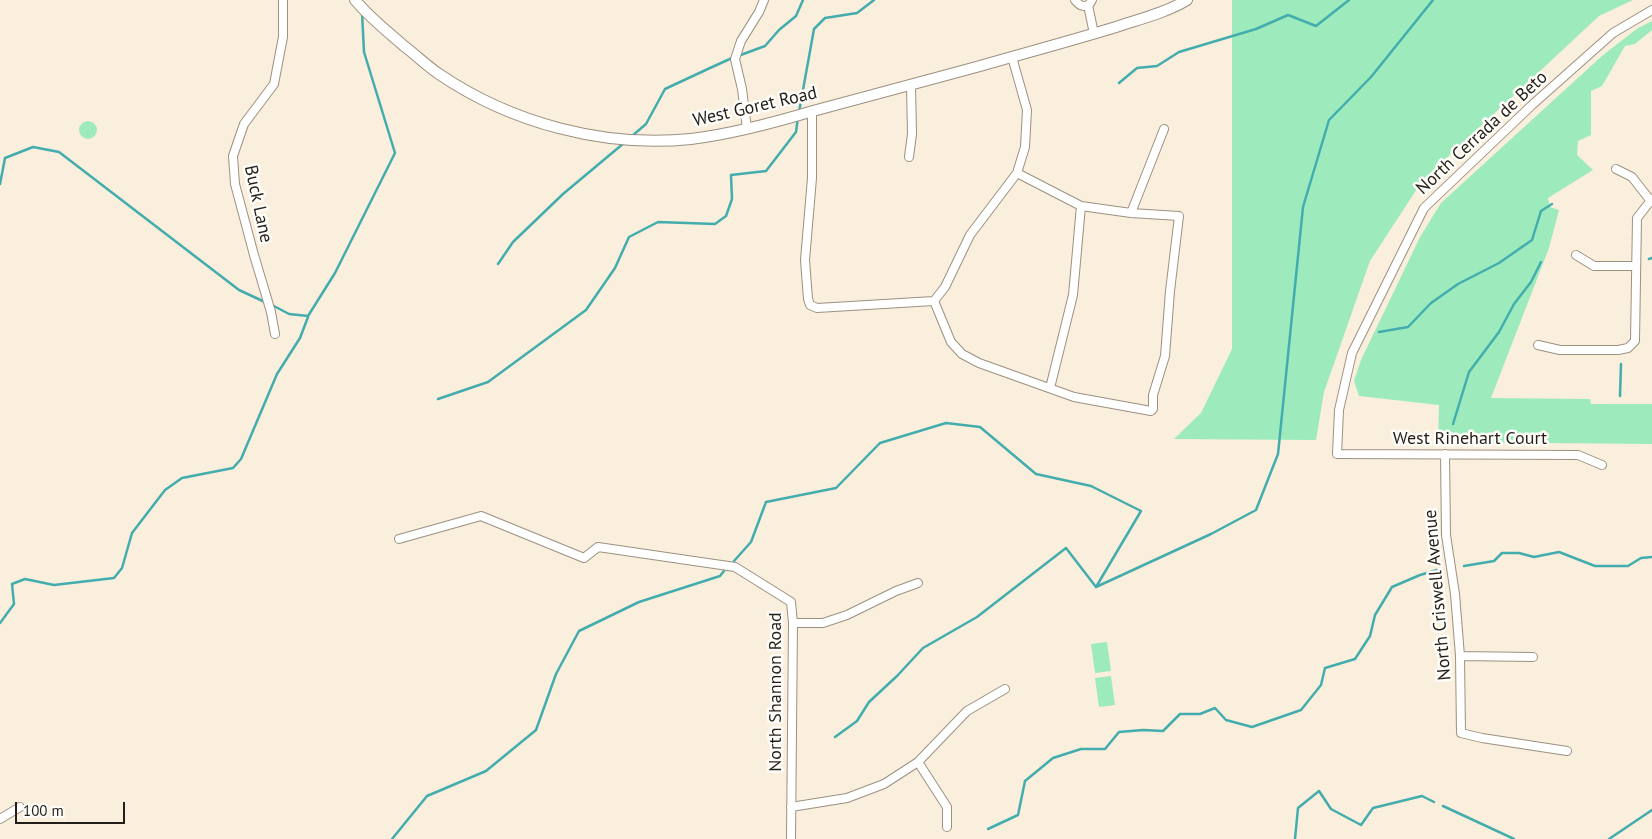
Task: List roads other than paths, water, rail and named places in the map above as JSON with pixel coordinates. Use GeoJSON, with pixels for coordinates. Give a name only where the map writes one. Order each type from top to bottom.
{"type":"FeatureCollection","features":[{"type":"Feature","properties":{"kind":"street","name":"Buck Lane"},"geometry":{"type":"LineString","coordinates":[[275,334],[271,312],[236,184],[233,156],[244,124],[274,84],[283,37],[283,0]]}},
{"type":"Feature","properties":{"kind":"street","name":"West Goret Road"},"geometry":{"type":"LineString","coordinates":[[356,0],[369,16],[437,73],[465,91],[551,126],[615,139],[650,140],[691,139],[747,129],[1094,34],[1171,10],[1187,0]]}},
{"type":"Feature","properties":{"kind":"street"},"geometry":{"type":"LineString","coordinates":[[747,129],[742,89],[735,59],[741,40],[759,12],[764,0]]}},
{"type":"Feature","properties":{"kind":"street"},"geometry":{"type":"LineString","coordinates":[[1075,0],[1079,5],[1090,3],[1094,34]]}},
{"type":"Feature","properties":{"kind":"street","name":"North Cerrada de Beto"},"geometry":{"type":"LineString","coordinates":[[1337,454],[1340,410],[1352,353],[1424,208],[1532,105],[1613,32],[1652,10]]}},
{"type":"Feature","properties":{"kind":"street"},"geometry":{"type":"LineString","coordinates":[[812,112],[812,178],[805,260],[810,305],[817,308],[934,301],[945,287],[970,235],[1017,173],[1025,147],[1027,110],[1012,57]]}},
{"type":"Feature","properties":{"kind":"street"},"geometry":{"type":"LineString","coordinates":[[909,157],[912,134],[910,85]]}},
{"type":"Feature","properties":{"kind":"street"},"geometry":{"type":"LineString","coordinates":[[1131,213],[1164,129]]}},
{"type":"Feature","properties":{"kind":"street"},"geometry":{"type":"LineString","coordinates":[[1538,345],[1560,350],[1625,350],[1632,345],[1636,336],[1636,218],[1651,200],[1632,177],[1616,169]]}},
{"type":"Feature","properties":{"kind":"street"},"geometry":{"type":"LineString","coordinates":[[934,301],[951,342],[962,354],[979,363],[1074,397],[1151,412],[1154,406],[1153,395],[1161,375],[1165,356],[1170,291],[1180,216],[1131,213],[1081,206],[1017,173]]}},
{"type":"Feature","properties":{"kind":"street"},"geometry":{"type":"LineString","coordinates":[[1050,388],[1073,295],[1081,206]]}},
{"type":"Feature","properties":{"kind":"street"},"geometry":{"type":"LineString","coordinates":[[1576,255],[1594,266],[1636,266]]}},
{"type":"Feature","properties":{"kind":"street","name":"West Rinehart Court"},"geometry":{"type":"LineString","coordinates":[[1337,454],[1578,455],[1602,466]]}},
{"type":"Feature","properties":{"kind":"street","name":"North Criswell Avenue"},"geometry":{"type":"LineString","coordinates":[[1445,454],[1446,535],[1455,594],[1460,656],[1461,733],[1567,751]]}},
{"type":"Feature","properties":{"kind":"street","name":"North Shannon Road"},"geometry":{"type":"LineString","coordinates":[[399,539],[481,516],[584,558],[598,547],[735,567],[791,602],[793,623],[791,839]]}},
{"type":"Feature","properties":{"kind":"street"},"geometry":{"type":"LineString","coordinates":[[793,623],[823,623],[847,615],[896,591],[918,583]]}},
{"type":"Feature","properties":{"kind":"street"},"geometry":{"type":"LineString","coordinates":[[1460,656],[1533,657]]}},
{"type":"Feature","properties":{"kind":"street"},"geometry":{"type":"LineString","coordinates":[[792,807],[847,798],[884,784],[918,762],[967,711],[1005,690]]}},
{"type":"Feature","properties":{"kind":"street"},"geometry":{"type":"LineString","coordinates":[[918,762],[947,807],[947,827]]}},
{"type":"Feature","properties":{"kind":"street"},"geometry":{"type":"LineString","coordinates":[[0,819],[20,807]]}},
{"type":"Feature","properties":{"kind":"waterway"},"geometry":{"type":"LineString","coordinates":[[738,56],[765,46],[779,30],[796,16],[803,0]]}},
{"type":"Feature","properties":{"kind":"waterway"},"geometry":{"type":"LineString","coordinates":[[799,112],[814,29],[825,18],[857,13],[874,0]]}},
{"type":"Feature","properties":{"kind":"waterway"},"geometry":{"type":"LineString","coordinates":[[1119,83],[1137,68],[1157,66],[1179,52],[1256,29],[1288,15],[1316,26],[1349,0]]}},
{"type":"Feature","properties":{"kind":"waterway"},"geometry":{"type":"LineString","coordinates":[[734,561],[751,542],[766,502],[836,488],[880,443],[946,423],[980,427],[1036,474],[1091,486],[1141,511],[1096,587],[1211,534],[1256,510],[1278,454],[1303,207],[1329,120],[1371,77],[1433,0]]}},
{"type":"Feature","properties":{"kind":"waterway"},"geometry":{"type":"LineString","coordinates":[[272,305],[289,314],[308,316],[335,273],[395,153],[364,52],[362,12]]}},
{"type":"Feature","properties":{"kind":"waterway"},"geometry":{"type":"LineString","coordinates":[[632,136],[646,124],[665,89],[732,58]]}},
{"type":"Feature","properties":{"kind":"waterway"},"geometry":{"type":"LineString","coordinates":[[438,399],[488,382],[586,310],[615,268],[629,237],[658,222],[715,224],[726,216],[732,199],[731,175],[766,171],[796,132],[798,117]]}},
{"type":"Feature","properties":{"kind":"waterway"},"geometry":{"type":"LineString","coordinates":[[498,264],[513,242],[563,194],[624,143]]}},
{"type":"Feature","properties":{"kind":"waterway"},"geometry":{"type":"LineString","coordinates":[[0,184],[5,158],[33,147],[59,152],[239,290],[267,303]]}},
{"type":"Feature","properties":{"kind":"waterway"},"geometry":{"type":"LineString","coordinates":[[1379,332],[1408,327],[1431,303],[1458,284],[1499,263],[1532,240],[1541,211],[1552,204]]}},
{"type":"Feature","properties":{"kind":"waterway"},"geometry":{"type":"LineString","coordinates":[[1453,424],[1469,372],[1499,332],[1514,304],[1531,282],[1541,262]]}},
{"type":"Feature","properties":{"kind":"waterway"},"geometry":{"type":"LineString","coordinates":[[0,623],[14,604],[12,584],[25,579],[54,585],[114,578],[122,568],[132,533],[165,490],[182,478],[233,468],[241,459],[277,374],[300,338],[308,317]]}},
{"type":"Feature","properties":{"kind":"waterway"},"geometry":{"type":"LineString","coordinates":[[1620,396],[1621,364]]}},
{"type":"Feature","properties":{"kind":"waterway"},"geometry":{"type":"LineString","coordinates":[[835,737],[857,721],[869,702],[923,648],[977,617],[1066,548],[1096,587]]}},
{"type":"Feature","properties":{"kind":"waterway"},"geometry":{"type":"LineString","coordinates":[[1464,566],[1494,561],[1502,553],[1519,553],[1534,557],[1559,552],[1595,566],[1628,566],[1641,558],[1652,557]]}},
{"type":"Feature","properties":{"kind":"waterway"},"geometry":{"type":"LineString","coordinates":[[988,829],[1018,815],[1025,781],[1053,758],[1081,749],[1105,749],[1119,732],[1163,731],[1180,714],[1200,714],[1215,708],[1226,720],[1252,727],[1301,710],[1321,685],[1325,668],[1355,659],[1370,636],[1375,615],[1392,587],[1437,570]]}},
{"type":"Feature","properties":{"kind":"waterway"},"geometry":{"type":"LineString","coordinates":[[392,839],[427,796],[486,771],[536,730],[556,674],[579,631],[639,602],[720,576],[724,571]]}},
{"type":"Feature","properties":{"kind":"waterway"},"geometry":{"type":"LineString","coordinates":[[1295,839],[1298,808],[1319,791],[1331,809],[1361,825],[1373,808],[1422,796],[1434,802]]}},
{"type":"Feature","properties":{"kind":"waterway"},"geometry":{"type":"LineString","coordinates":[[1443,806],[1514,839]]}},
{"type":"Feature","properties":{"kind":"waterway"},"geometry":{"type":"LineString","coordinates":[[1609,839],[1652,810]]}}]}
